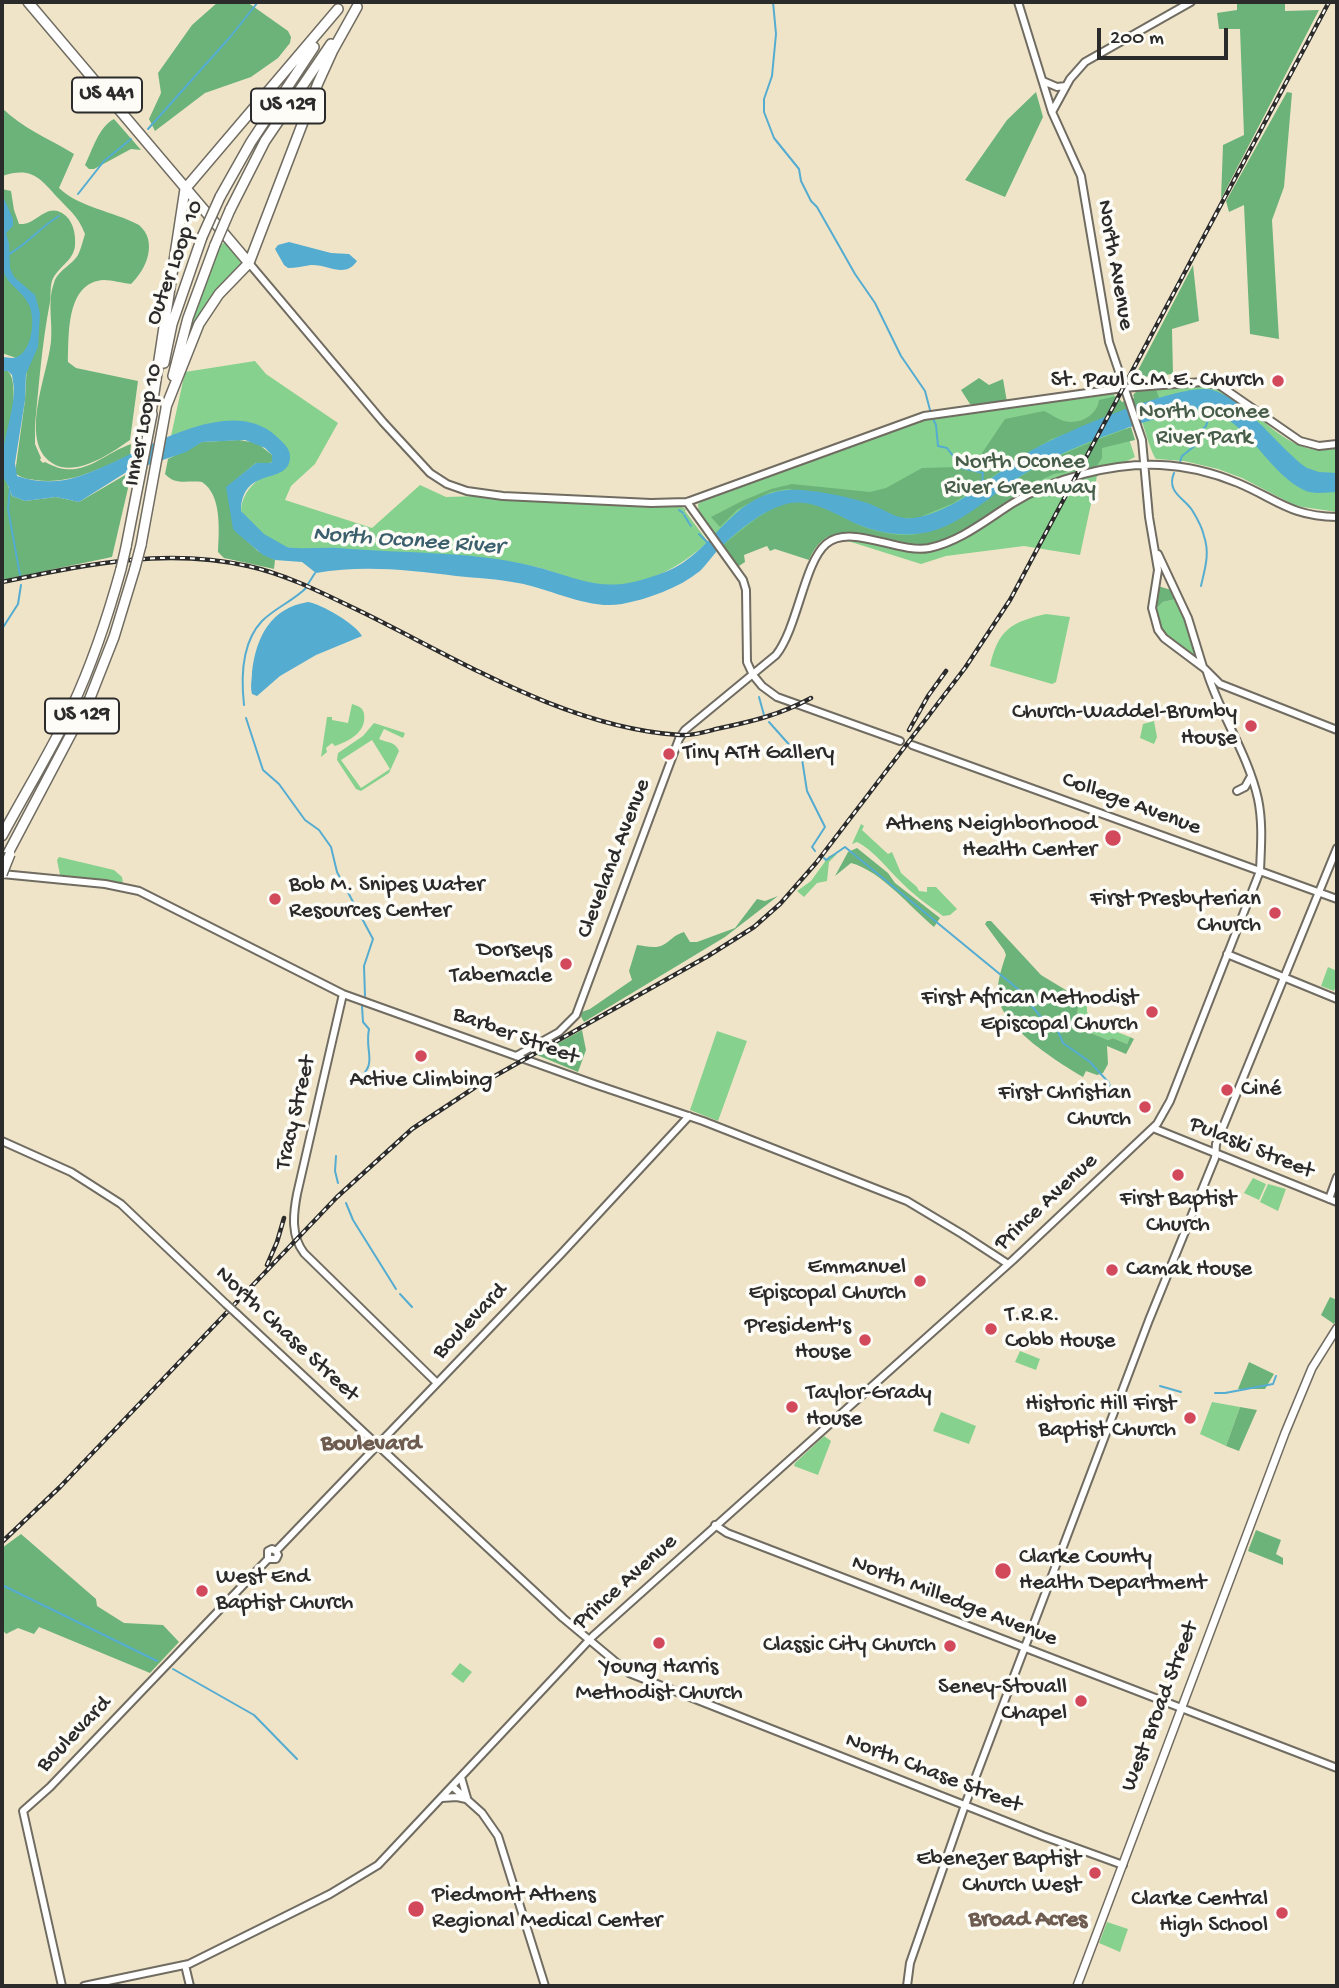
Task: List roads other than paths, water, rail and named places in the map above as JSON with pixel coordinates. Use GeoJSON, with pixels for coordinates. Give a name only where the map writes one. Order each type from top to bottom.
{"type":"FeatureCollection","features":[{"type":"Feature","properties":{"kind":"highway","name":"US 441"},"geometry":{"type":"LineString","coordinates":[[28,2],[249,263]]}},
{"type":"Feature","properties":{"kind":"highway"},"geometry":{"type":"LineString","coordinates":[[166,407],[199,324],[219,294],[249,263],[318,83],[359,5]]}},
{"type":"Feature","properties":{"kind":"highway","name":"Inner Loop 10"},"geometry":{"type":"LineString","coordinates":[[8,854],[90,698],[114,637],[141,545],[166,407],[188,318],[215,244],[265,141],[359,5]]}},
{"type":"Feature","properties":{"kind":"highway"},"geometry":{"type":"LineString","coordinates":[[150,419],[185,189],[341,6]]}},
{"type":"Feature","properties":{"kind":"highway","name":"Outer Loop 10"},"geometry":{"type":"LineString","coordinates":[[2,836],[71,708],[104,628],[126,547],[150,419],[172,324],[202,237],[220,197],[284,90],[341,6]]}},
{"type":"Feature","properties":{"kind":"highway"},"geometry":{"type":"LineString","coordinates":[[169,169],[183,175],[198,174]]}},
{"type":"Feature","properties":{"kind":"highway"},"geometry":{"type":"LineString","coordinates":[[2,865],[8,854]]}},
{"type":"Feature","properties":{"kind":"highway"},"geometry":{"type":"LineString","coordinates":[[2,874],[8,854]]}},
{"type":"Feature","properties":{"kind":"main road","name":"West Broad Street"},"geometry":{"type":"LineString","coordinates":[[1077,1986],[1301,1393],[1312,1368],[1337,1328]]}},
{"type":"Feature","properties":{"kind":"street","name":"North Avenue"},"geometry":{"type":"LineString","coordinates":[[1018,2],[1052,112],[1081,176],[1106,329],[1142,440],[1149,517],[1158,569],[1152,608],[1154,620],[1164,638],[1220,684]]}},
{"type":"Feature","properties":{"kind":"street"},"geometry":{"type":"LineString","coordinates":[[1052,112],[1075,72],[1091,57],[1191,2]]}},
{"type":"Feature","properties":{"kind":"street"},"geometry":{"type":"LineString","coordinates":[[1043,81],[1056,87],[1066,86]]}},
{"type":"Feature","properties":{"kind":"street"},"geometry":{"type":"LineString","coordinates":[[249,263],[430,473],[447,484],[467,491],[503,496],[651,503],[687,502],[924,416],[1124,388],[1202,383],[1219,385],[1300,441],[1319,446],[1337,444]]}},
{"type":"Feature","properties":{"kind":"street","name":"Cleveland Avenue"},"geometry":{"type":"LineString","coordinates":[[516,1056],[559,1032],[576,1015],[680,739],[685,730],[753,675],[783,646],[816,556],[830,541],[848,536],[922,549],[945,544],[1040,488],[1067,477],[1146,465],[1171,466],[1216,475],[1241,484],[1295,512],[1337,517]]}},
{"type":"Feature","properties":{"kind":"street"},"geometry":{"type":"LineString","coordinates":[[696,516],[695,504],[699,497]]}},
{"type":"Feature","properties":{"kind":"street"},"geometry":{"type":"LineString","coordinates":[[687,502],[740,574],[747,590],[747,662],[753,675],[765,689],[777,696],[900,740]]}},
{"type":"Feature","properties":{"kind":"street","name":"North Avenue"},"geometry":{"type":"LineString","coordinates":[[1152,539],[1188,618],[1205,670]]}},
{"type":"Feature","properties":{"kind":"street","name":"Prince Avenue"},"geometry":{"type":"LineString","coordinates":[[85,1986],[185,1965],[245,1937],[369,1871],[387,1857],[589,1639],[1008,1264],[1153,1128],[1170,1101],[1260,870],[1262,840],[1258,799],[1251,776],[1212,692],[1205,670]]}},
{"type":"Feature","properties":{"kind":"street"},"geometry":{"type":"LineString","coordinates":[[1217,698],[1220,684],[1337,730]]}},
{"type":"Feature","properties":{"kind":"street","name":"College Avenue"},"geometry":{"type":"LineString","coordinates":[[912,745],[1337,899]]}},
{"type":"Feature","properties":{"kind":"street"},"geometry":{"type":"LineString","coordinates":[[1237,790],[1245,787],[1251,776]]}},
{"type":"Feature","properties":{"kind":"street"},"geometry":{"type":"LineString","coordinates":[[907,1986],[910,1963],[965,1805],[1215,1153],[1216,1144],[1337,848]]}},
{"type":"Feature","properties":{"kind":"street","name":"Barber Street"},"geometry":{"type":"LineString","coordinates":[[2,874],[105,884],[139,891],[343,994],[689,1116],[907,1201],[1008,1264]]}},
{"type":"Feature","properties":{"kind":"street"},"geometry":{"type":"LineString","coordinates":[[1227,954],[1337,999]]}},
{"type":"Feature","properties":{"kind":"street","name":"Tracy Street"},"geometry":{"type":"LineString","coordinates":[[343,994],[296,1194],[296,1240],[304,1253],[437,1383]]}},
{"type":"Feature","properties":{"kind":"street","name":"Boulevard"},"geometry":{"type":"LineString","coordinates":[[62,1986],[23,1811],[50,1787],[268,1559],[268,1551],[276,1551],[561,1254],[689,1116]]}},
{"type":"Feature","properties":{"kind":"street","name":"Pulaski Street"},"geometry":{"type":"LineString","coordinates":[[1153,1128],[1337,1202]]}},
{"type":"Feature","properties":{"kind":"street","name":"North Chase Street"},"geometry":{"type":"LineString","coordinates":[[2,1141],[71,1172],[121,1204],[377,1444],[629,1673],[1123,1865]]}},
{"type":"Feature","properties":{"kind":"street"},"geometry":{"type":"LineString","coordinates":[[1329,1199],[1337,1178]]}},
{"type":"Feature","properties":{"kind":"street","name":"North Milledge Avenue"},"geometry":{"type":"LineString","coordinates":[[715,1525],[727,1533],[1337,1768]]}},
{"type":"Feature","properties":{"kind":"street"},"geometry":{"type":"LineString","coordinates":[[461,1777],[467,1800]]}},
{"type":"Feature","properties":{"kind":"street"},"geometry":{"type":"LineString","coordinates":[[453,1787],[490,1823],[498,1836],[545,1986]]}},
{"type":"Feature","properties":{"kind":"street"},"geometry":{"type":"LineString","coordinates":[[442,1798],[457,1797],[467,1800]]}},
{"type":"Feature","properties":{"kind":"street"},"geometry":{"type":"LineString","coordinates":[[185,1965],[190,1986]]}},
{"type":"Feature","properties":{"kind":"water"},"geometry":{"type":"Polygon","coordinates":[[[2,194],[13,219],[13,226],[6,233],[10,268],[14,277],[35,295],[40,313],[38,347],[26,374],[25,400],[15,463],[17,476],[40,481],[73,478],[205,424],[231,421],[255,424],[276,436],[289,451],[290,458],[282,472],[256,481],[249,487],[243,497],[241,511],[264,534],[287,547],[467,556],[519,563],[595,583],[633,582],[680,565],[742,508],[770,493],[795,490],[826,493],[864,502],[904,518],[921,517],[946,508],[1027,453],[1064,434],[1167,395],[1206,389],[1219,392],[1245,410],[1307,468],[1337,473],[1337,492],[1316,493],[1304,490],[1277,469],[1240,429],[1226,418],[1211,411],[1188,409],[1173,412],[1065,452],[1015,480],[963,517],[929,532],[887,533],[862,526],[814,505],[783,505],[743,528],[719,549],[700,571],[683,583],[622,604],[583,602],[510,582],[421,572],[369,569],[316,573],[302,562],[275,560],[263,555],[233,529],[226,487],[256,463],[272,462],[272,455],[265,448],[245,440],[202,442],[186,452],[125,473],[79,502],[56,497],[25,501],[12,496],[3,474],[2,461],[14,388],[12,375],[8,371],[2,371],[2,357],[15,358],[27,347],[32,332],[32,316],[28,303],[3,271],[2,194]]]}},
{"type":"Feature","properties":{"kind":"water"},"geometry":{"type":"Polygon","coordinates":[[[289,242],[331,253],[349,254],[357,261],[342,270],[317,265],[288,268],[275,249],[278,245],[289,242]]]}},
{"type":"Feature","properties":{"kind":"water"},"geometry":{"type":"Polygon","coordinates":[[[308,602],[338,615],[362,636],[316,655],[280,676],[257,696],[252,694],[254,659],[267,626],[284,611],[308,602]]]}},
{"type":"Feature","properties":{"kind":"waterway"},"geometry":{"type":"LineString","coordinates":[[148,129],[258,2]]}},
{"type":"Feature","properties":{"kind":"waterway"},"geometry":{"type":"LineString","coordinates":[[773,2],[776,34],[772,76],[764,99],[764,112],[774,138],[799,169],[801,181],[811,201],[875,303],[901,356],[925,391],[930,410]]}},
{"type":"Feature","properties":{"kind":"waterway"},"geometry":{"type":"LineString","coordinates":[[78,194],[104,161],[131,139]]}},
{"type":"Feature","properties":{"kind":"waterway"},"geometry":{"type":"LineString","coordinates":[[9,254],[59,216]]}},
{"type":"Feature","properties":{"kind":"waterway"},"geometry":{"type":"LineString","coordinates":[[1180,462],[1182,456],[1197,444],[1198,434],[1206,426],[1211,410]]}},
{"type":"Feature","properties":{"kind":"waterway"},"geometry":{"type":"LineString","coordinates":[[933,419],[938,446],[947,448],[962,468],[983,473],[982,485]]}},
{"type":"Feature","properties":{"kind":"waterway"},"geometry":{"type":"LineString","coordinates":[[1174,473],[1174,490],[1194,513],[1206,543],[1201,586]]}},
{"type":"Feature","properties":{"kind":"waterway"},"geometry":{"type":"LineString","coordinates":[[10,487],[8,509],[20,575]]}},
{"type":"Feature","properties":{"kind":"waterway"},"geometry":{"type":"LineString","coordinates":[[679,510],[683,513]]}},
{"type":"Feature","properties":{"kind":"waterway"},"geometry":{"type":"LineString","coordinates":[[684,515],[691,526]]}},
{"type":"Feature","properties":{"kind":"waterway"},"geometry":{"type":"LineString","coordinates":[[699,534],[708,543]]}},
{"type":"Feature","properties":{"kind":"waterway"},"geometry":{"type":"LineString","coordinates":[[308,584],[315,573]]}},
{"type":"Feature","properties":{"kind":"waterway"},"geometry":{"type":"LineString","coordinates":[[2,629],[18,604],[21,585]]}},
{"type":"Feature","properties":{"kind":"waterway"},"geometry":{"type":"LineString","coordinates":[[244,705],[244,661],[250,639],[267,616],[306,588]]}},
{"type":"Feature","properties":{"kind":"waterway"},"geometry":{"type":"LineString","coordinates":[[759,697],[764,715]]}},
{"type":"Feature","properties":{"kind":"waterway"},"geometry":{"type":"LineString","coordinates":[[246,718],[263,770],[279,784],[305,820],[319,830],[331,847],[337,872],[373,939],[364,966],[365,996]]}},
{"type":"Feature","properties":{"kind":"waterway"},"geometry":{"type":"LineString","coordinates":[[769,722],[802,759],[807,791],[825,827],[812,847],[815,851]]}},
{"type":"Feature","properties":{"kind":"waterway"},"geometry":{"type":"LineString","coordinates":[[824,858],[826,860],[845,847],[1018,989],[1040,1016],[1057,1029],[1063,1043],[1090,1062],[1109,1083],[1111,1092]]}},
{"type":"Feature","properties":{"kind":"waterway"},"geometry":{"type":"LineString","coordinates":[[355,1083],[363,1076],[370,1058],[369,1029],[363,1022],[362,1006]]}},
{"type":"Feature","properties":{"kind":"waterway"},"geometry":{"type":"LineString","coordinates":[[336,1156],[335,1171],[338,1183]]}},
{"type":"Feature","properties":{"kind":"waterway"},"geometry":{"type":"LineString","coordinates":[[346,1203],[353,1220],[396,1289]]}},
{"type":"Feature","properties":{"kind":"waterway"},"geometry":{"type":"LineString","coordinates":[[400,1294],[412,1307]]}},
{"type":"Feature","properties":{"kind":"waterway"},"geometry":{"type":"LineString","coordinates":[[1215,1393],[1273,1384],[1276,1376]]}},
{"type":"Feature","properties":{"kind":"waterway"},"geometry":{"type":"LineString","coordinates":[[1160,1386],[1181,1392]]}},
{"type":"Feature","properties":{"kind":"waterway"},"geometry":{"type":"LineString","coordinates":[[2,1585],[157,1661]]}},
{"type":"Feature","properties":{"kind":"waterway"},"geometry":{"type":"LineString","coordinates":[[173,1669],[254,1715],[297,1759]]}},
{"type":"Feature","properties":{"kind":"railway"},"geometry":{"type":"LineString","coordinates":[[2,1542],[60,1487],[337,1197],[412,1129],[477,1086],[708,956],[754,927],[780,904],[816,863],[965,668],[1010,600],[1329,2]]}},
{"type":"Feature","properties":{"kind":"railway"},"geometry":{"type":"LineString","coordinates":[[2,582],[124,560],[185,558],[248,566],[323,593],[518,690],[598,720],[639,730],[680,735],[698,734],[765,717],[811,698]]}},
{"type":"Feature","properties":{"kind":"railway"},"geometry":{"type":"LineString","coordinates":[[909,730],[946,671]]}},
{"type":"Feature","properties":{"kind":"railway"},"geometry":{"type":"LineString","coordinates":[[267,1265],[284,1218]]}},
{"type":"Feature","properties":{"kind":"place","name":"St. Paul C.M.E. Church"},"geometry":{"type":"Point","coordinates":[1278,381]}},
{"type":"Feature","properties":{"kind":"place","name":"Church-Waddel-Brumby House"},"geometry":{"type":"Point","coordinates":[1251,726]}},
{"type":"Feature","properties":{"kind":"place","name":"Tiny ATH Gallery"},"geometry":{"type":"Point","coordinates":[669,754]}},
{"type":"Feature","properties":{"kind":"place","name":"Athens Neighborhood Health Center"},"geometry":{"type":"Point","coordinates":[1113,838]}},
{"type":"Feature","properties":{"kind":"place","name":"Bob M. Snipes Water Resources Center"},"geometry":{"type":"Point","coordinates":[275,899]}},
{"type":"Feature","properties":{"kind":"place","name":"First Presbyterian Church"},"geometry":{"type":"Point","coordinates":[1275,913]}},
{"type":"Feature","properties":{"kind":"place","name":"Dorseys Tabernacle"},"geometry":{"type":"Point","coordinates":[566,964]}},
{"type":"Feature","properties":{"kind":"place","name":"First African Methodist Episcopal Church"},"geometry":{"type":"Point","coordinates":[1152,1012]}},
{"type":"Feature","properties":{"kind":"place","name":"Active Climbing"},"geometry":{"type":"Point","coordinates":[421,1056]}},
{"type":"Feature","properties":{"kind":"place","name":"Ciné"},"geometry":{"type":"Point","coordinates":[1227,1090]}},
{"type":"Feature","properties":{"kind":"place","name":"First Christian Church"},"geometry":{"type":"Point","coordinates":[1145,1107]}},
{"type":"Feature","properties":{"kind":"place","name":"First Baptist Church"},"geometry":{"type":"Point","coordinates":[1178,1175]}},
{"type":"Feature","properties":{"kind":"place","name":"Camak House"},"geometry":{"type":"Point","coordinates":[1112,1270]}},
{"type":"Feature","properties":{"kind":"place","name":"Emmanuel Episcopal Church"},"geometry":{"type":"Point","coordinates":[920,1281]}},
{"type":"Feature","properties":{"kind":"place","name":"T.R.R. Cobb House"},"geometry":{"type":"Point","coordinates":[991,1329]}},
{"type":"Feature","properties":{"kind":"place","name":"President's House"},"geometry":{"type":"Point","coordinates":[865,1340]}},
{"type":"Feature","properties":{"kind":"place","name":"Taylor-Grady House"},"geometry":{"type":"Point","coordinates":[792,1407]}},
{"type":"Feature","properties":{"kind":"place","name":"Historic Hill First Baptist Church"},"geometry":{"type":"Point","coordinates":[1190,1418]}},
{"type":"Feature","properties":{"kind":"place","name":"Clarke County Health Department"},"geometry":{"type":"Point","coordinates":[1003,1571]}},
{"type":"Feature","properties":{"kind":"place","name":"West End Baptist Church"},"geometry":{"type":"Point","coordinates":[202,1591]}},
{"type":"Feature","properties":{"kind":"place","name":"Young Harris Methodist Church"},"geometry":{"type":"Point","coordinates":[659,1643]}},
{"type":"Feature","properties":{"kind":"place","name":"Classic City Church"},"geometry":{"type":"Point","coordinates":[950,1646]}},
{"type":"Feature","properties":{"kind":"place","name":"Seney-Stovall Chapel"},"geometry":{"type":"Point","coordinates":[1081,1701]}},
{"type":"Feature","properties":{"kind":"place","name":"Ebenezer Baptist Church West"},"geometry":{"type":"Point","coordinates":[1095,1873]}},
{"type":"Feature","properties":{"kind":"place","name":"Piedmont Athens Regional Medical Center"},"geometry":{"type":"Point","coordinates":[416,1909]}},
{"type":"Feature","properties":{"kind":"place","name":"Clarke Central High School"},"geometry":{"type":"Point","coordinates":[1282,1913]}},
{"type":"Feature","properties":{"kind":"district","name":"Boulevard"},"geometry":{"type":"Point","coordinates":[371,1445]}},
{"type":"Feature","properties":{"kind":"district","name":"Broad Acres"},"geometry":{"type":"Point","coordinates":[1028,1921]}},
{"type":"Feature","properties":{"kind":"park label","name":"North Oconee River Park"},"geometry":{"type":"Point","coordinates":[1204,426]}},
{"type":"Feature","properties":{"kind":"park label","name":"North Oconee River Greenway"},"geometry":{"type":"Point","coordinates":[1020,476]}},
{"type":"Feature","properties":{"kind":"water label","name":"North Oconee River"},"geometry":{"type":"Point","coordinates":[408,542]}}]}
